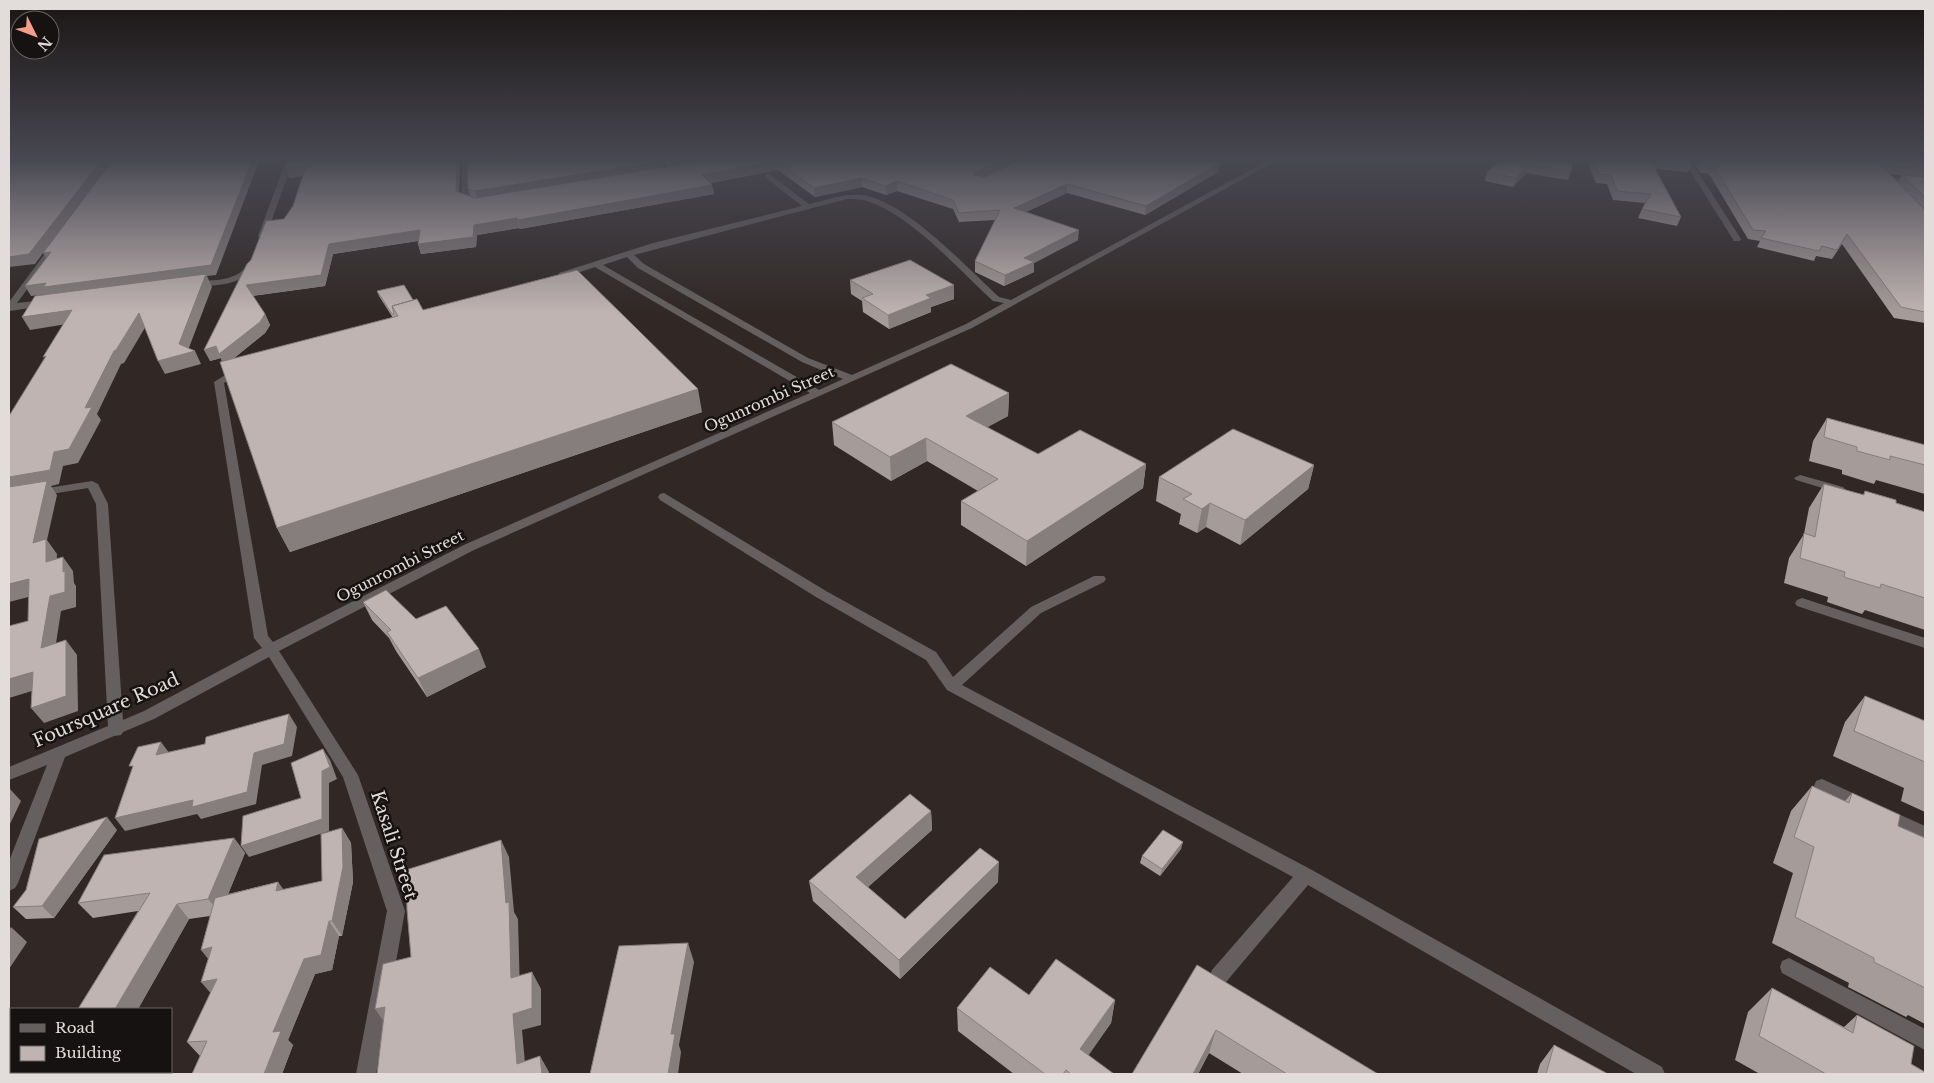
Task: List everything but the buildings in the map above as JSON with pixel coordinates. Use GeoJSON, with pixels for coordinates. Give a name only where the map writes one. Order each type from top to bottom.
{"type":"FeatureCollection","features":[{"type":"Feature","properties":{"kind":"street"},"geometry":{"type":"LineString","coordinates":[[260,243],[272,212]]}},
{"type":"Feature","properties":{"kind":"street"},"geometry":{"type":"LineString","coordinates":[[555,277],[598,265],[628,253],[786,212]]}},
{"type":"Feature","properties":{"kind":"street"},"geometry":{"type":"LineString","coordinates":[[893,212],[908,220],[996,299],[1010,302]]}},
{"type":"Feature","properties":{"kind":"street","name":"Ogunrombi Street"},"geometry":{"type":"LineString","coordinates":[[271,649],[470,547],[634,476],[968,326],[1179,212]]}},
{"type":"Feature","properties":{"kind":"street"},"geometry":{"type":"LineString","coordinates":[[1719,212],[1737,239]]}},
{"type":"Feature","properties":{"kind":"street"},"geometry":{"type":"LineString","coordinates":[[9,308],[61,238]]}},
{"type":"Feature","properties":{"kind":"street"},"geometry":{"type":"LineString","coordinates":[[186,285],[243,276],[250,270],[257,252]]}},
{"type":"Feature","properties":{"kind":"street"},"geometry":{"type":"LineString","coordinates":[[628,253],[641,266],[805,360],[851,378]]}},
{"type":"Feature","properties":{"kind":"street"},"geometry":{"type":"LineString","coordinates":[[598,265],[817,393]]}},
{"type":"Feature","properties":{"kind":"street"},"geometry":{"type":"LineString","coordinates":[[9,308],[59,301]]}},
{"type":"Feature","properties":{"kind":"street","name":"Kasali Street"},"geometry":{"type":"LineString","coordinates":[[246,368],[219,382],[261,638],[271,649],[350,775],[396,910],[366,1074]]}},
{"type":"Feature","properties":{"kind":"street"},"geometry":{"type":"LineString","coordinates":[[1800,478],[1848,492]]}},
{"type":"Feature","properties":{"kind":"street"},"geometry":{"type":"LineString","coordinates":[[9,497],[50,489],[92,484],[102,504],[116,731]]}},
{"type":"Feature","properties":{"kind":"street"},"geometry":{"type":"LineString","coordinates":[[664,497],[821,594],[932,656],[952,686],[1306,875],[1655,1074]]}},
{"type":"Feature","properties":{"kind":"street"},"geometry":{"type":"LineString","coordinates":[[952,686],[1036,610],[1099,579]]}},
{"type":"Feature","properties":{"kind":"street"},"geometry":{"type":"LineString","coordinates":[[1802,603],[1925,643]]}},
{"type":"Feature","properties":{"kind":"street","name":"Foursquare Road"},"geometry":{"type":"LineString","coordinates":[[9,774],[149,716],[271,649]]}},
{"type":"Feature","properties":{"kind":"street"},"geometry":{"type":"LineString","coordinates":[[9,883],[59,753]]}},
{"type":"Feature","properties":{"kind":"street"},"geometry":{"type":"LineString","coordinates":[[1822,786],[1925,834]]}},
{"type":"Feature","properties":{"kind":"street"},"geometry":{"type":"LineString","coordinates":[[1219,976],[1306,875]]}},
{"type":"Feature","properties":{"kind":"street"},"geometry":{"type":"LineString","coordinates":[[1789,967],[1925,1040]]}}]}
